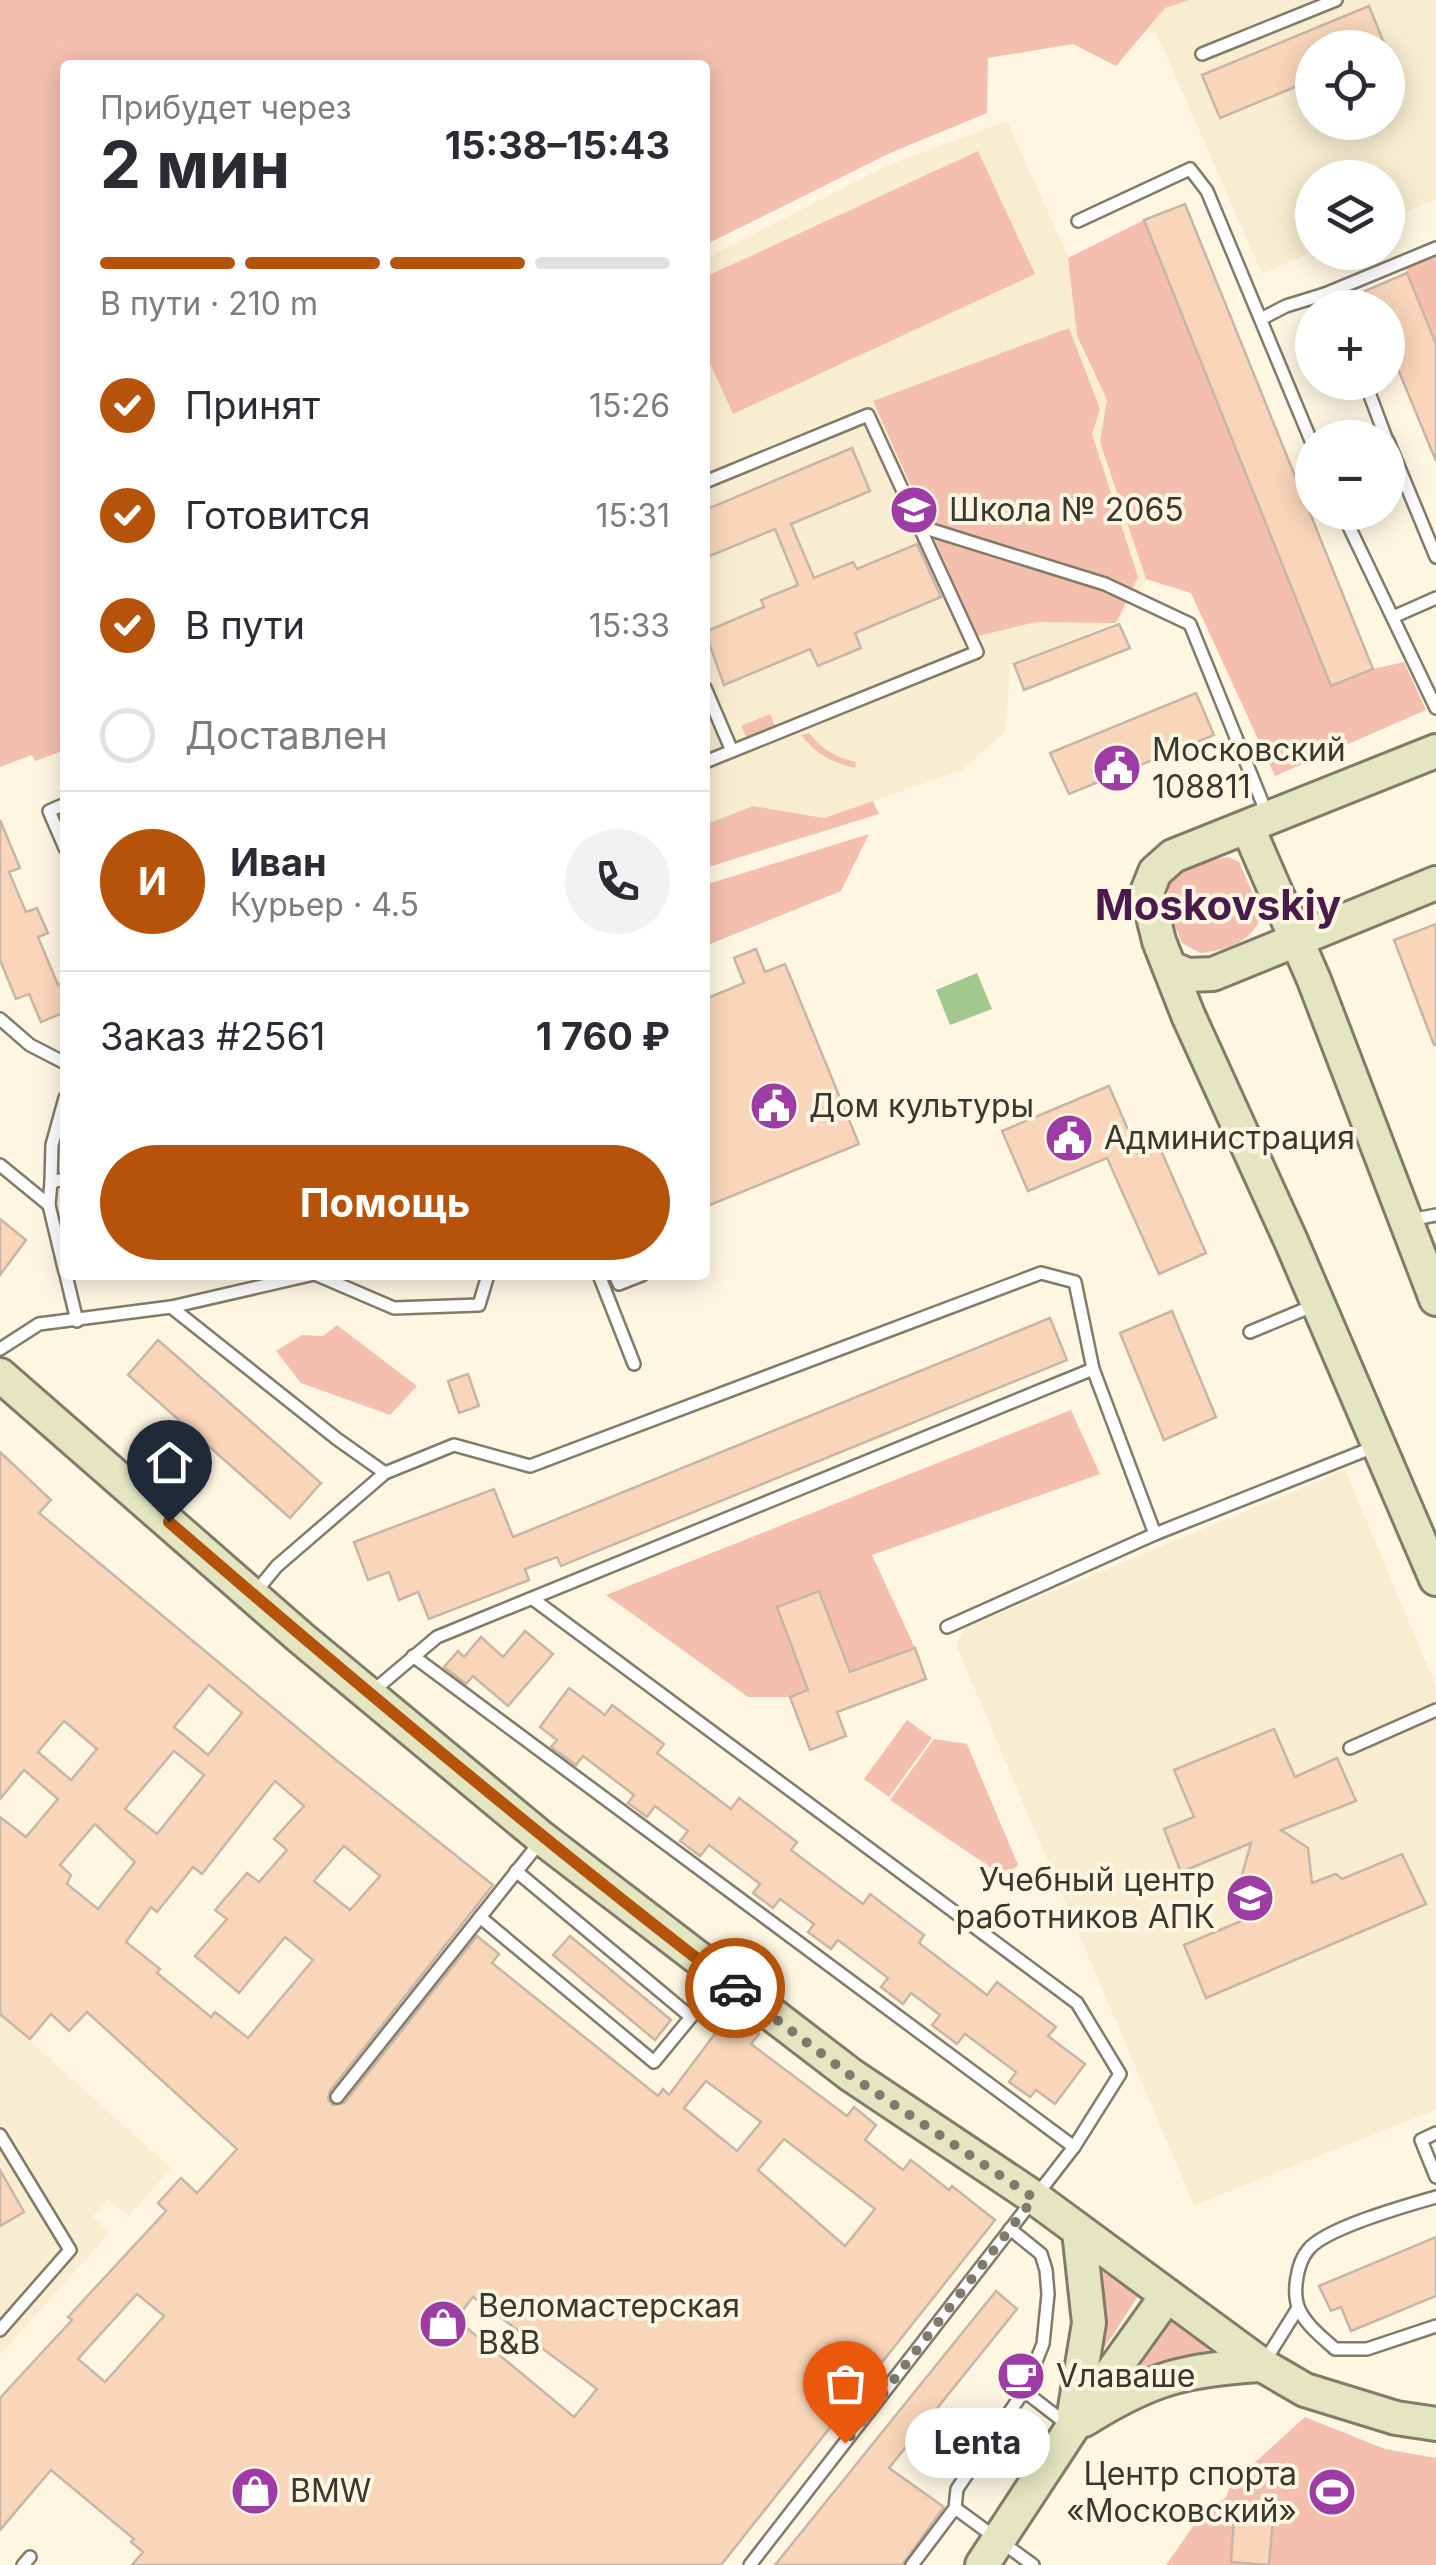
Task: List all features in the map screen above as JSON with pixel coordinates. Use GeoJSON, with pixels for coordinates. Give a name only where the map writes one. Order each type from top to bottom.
{"type":"FeatureCollection","features":[{"type":"Feature","properties":{"kind":"street"},"geometry":{"type":"LineString","coordinates":[[1436,751],[1173,856],[1155,872],[1147,892],[1151,920],[1188,1015],[1436,1579]]}},
{"type":"Feature","properties":{"kind":"street"},"geometry":{"type":"LineString","coordinates":[[1259,824],[1295,941],[1421,1218],[1436,1299]]}},
{"type":"Feature","properties":{"kind":"street"},"geometry":{"type":"LineString","coordinates":[[1171,968],[1188,975],[1213,974],[1436,882]]}},
{"type":"Feature","properties":{"kind":"street"},"geometry":{"type":"LineString","coordinates":[[0,1375],[253,1595],[543,1838],[851,2076],[1034,2198],[1262,2365],[1305,2390],[1396,2418],[1436,2424]]}},
{"type":"Feature","properties":{"kind":"street"},"geometry":{"type":"LineString","coordinates":[[1072,2428],[1089,2324],[1078,2231]]}},
{"type":"Feature","properties":{"kind":"street"},"geometry":{"type":"LineString","coordinates":[[990,2552],[1166,2297]]}},
{"type":"Feature","properties":{"kind":"street"},"geometry":{"type":"LineString","coordinates":[[1072,2428],[1142,2386],[1185,2372],[1262,2365]]}},
{"type":"Feature","properties":{"kind":"lane"},"geometry":{"type":"LineString","coordinates":[[1202,54],[1336,0]]}},
{"type":"Feature","properties":{"kind":"lane"},"geometry":{"type":"LineString","coordinates":[[1078,221],[1190,169],[1207,191],[1303,420]]}},
{"type":"Feature","properties":{"kind":"lane"},"geometry":{"type":"LineString","coordinates":[[1335,290],[1436,248]]}},
{"type":"Feature","properties":{"kind":"lane"},"geometry":{"type":"LineString","coordinates":[[1261,318],[1295,303]]}},
{"type":"Feature","properties":{"kind":"lane"},"geometry":{"type":"LineString","coordinates":[[710,480],[868,414],[977,652],[710,760]]}},
{"type":"Feature","properties":{"kind":"lane"},"geometry":{"type":"LineString","coordinates":[[1405,482],[1436,557]]}},
{"type":"Feature","properties":{"kind":"lane"},"geometry":{"type":"LineString","coordinates":[[922,527],[1105,584],[1190,624],[1259,824]]}},
{"type":"Feature","properties":{"kind":"lane"},"geometry":{"type":"LineString","coordinates":[[1351,530],[1436,708]]}},
{"type":"Feature","properties":{"kind":"lane"},"geometry":{"type":"LineString","coordinates":[[1394,617],[1436,598]]}},
{"type":"Feature","properties":{"kind":"lane"},"geometry":{"type":"LineString","coordinates":[[710,700],[732,751]]}},
{"type":"Feature","properties":{"kind":"lane"},"geometry":{"type":"LineString","coordinates":[[60,806],[49,811],[60,836]]}},
{"type":"Feature","properties":{"kind":"lane"},"geometry":{"type":"LineString","coordinates":[[0,1019],[30,1045],[60,1060]]}},
{"type":"Feature","properties":{"kind":"lane"},"geometry":{"type":"LineString","coordinates":[[60,1116],[52,1145],[49,1205],[60,1252]]}},
{"type":"Feature","properties":{"kind":"lane"},"geometry":{"type":"LineString","coordinates":[[0,1165],[49,1205]]}},
{"type":"Feature","properties":{"kind":"lane"},"geometry":{"type":"LineString","coordinates":[[51,1182],[60,1180]]}},
{"type":"Feature","properties":{"kind":"lane"},"geometry":{"type":"LineString","coordinates":[[253,1595],[277,1566],[385,1474],[454,1445],[530,1466],[1041,1273],[1075,1282],[1093,1369],[1155,1534]]}},
{"type":"Feature","properties":{"kind":"lane"},"geometry":{"type":"LineString","coordinates":[[67,1280],[77,1321]]}},
{"type":"Feature","properties":{"kind":"lane"},"geometry":{"type":"LineString","coordinates":[[0,1349],[39,1324],[171,1306],[262,1280]]}},
{"type":"Feature","properties":{"kind":"lane"},"geometry":{"type":"LineString","coordinates":[[325,1280],[394,1308],[479,1305],[486,1280]]}},
{"type":"Feature","properties":{"kind":"lane"},"geometry":{"type":"LineString","coordinates":[[601,1280],[634,1364]]}},
{"type":"Feature","properties":{"kind":"lane"},"geometry":{"type":"LineString","coordinates":[[1250,1332],[1318,1304]]}},
{"type":"Feature","properties":{"kind":"lane"},"geometry":{"type":"LineString","coordinates":[[171,1306],[385,1474]]}},
{"type":"Feature","properties":{"kind":"lane"},"geometry":{"type":"LineString","coordinates":[[370,1694],[437,1636],[534,1600],[1093,1369]]}},
{"type":"Feature","properties":{"kind":"lane"},"geometry":{"type":"LineString","coordinates":[[947,1627],[1155,1534],[1378,1445]]}},
{"type":"Feature","properties":{"kind":"lane"},"geometry":{"type":"LineString","coordinates":[[534,1600],[1077,2003],[1120,2074],[1074,2148],[750,2565]]}},
{"type":"Feature","properties":{"kind":"lane"},"geometry":{"type":"LineString","coordinates":[[414,1656],[1074,2148]]}},
{"type":"Feature","properties":{"kind":"lane"},"geometry":{"type":"LineString","coordinates":[[1350,1748],[1436,1710]]}},
{"type":"Feature","properties":{"kind":"lane"},"geometry":{"type":"LineString","coordinates":[[337,2097],[543,1838]]}},
{"type":"Feature","properties":{"kind":"lane"},"geometry":{"type":"LineString","coordinates":[[480,1917],[654,2062],[691,2017],[516,1872]]}},
{"type":"Feature","properties":{"kind":"lane"},"geometry":{"type":"LineString","coordinates":[[1436,2133],[1421,2140],[1436,2176]]}},
{"type":"Feature","properties":{"kind":"lane"},"geometry":{"type":"LineString","coordinates":[[0,2134],[70,2250],[3,2326]]}},
{"type":"Feature","properties":{"kind":"lane"},"geometry":{"type":"LineString","coordinates":[[1436,2197],[1331,2234],[1308,2250],[1295,2292],[1298,2308],[1335,2349],[1366,2349],[1436,2326]]}},
{"type":"Feature","properties":{"kind":"lane"},"geometry":{"type":"LineString","coordinates":[[912,2565],[955,2508],[957,2488],[1024,2392],[1043,2344],[1048,2294],[1041,2254],[1010,2228]]}},
{"type":"Feature","properties":{"kind":"lane"},"geometry":{"type":"LineString","coordinates":[[1262,2365],[1298,2308]]}},
{"type":"Feature","properties":{"kind":"lane"},"geometry":{"type":"LineString","coordinates":[[0,2310],[3,2326]]}},
{"type":"Feature","properties":{"kind":"lane"},"geometry":{"type":"LineString","coordinates":[[1024,2392],[1072,2428]]}},
{"type":"Feature","properties":{"kind":"lane"},"geometry":{"type":"LineString","coordinates":[[955,2508],[990,2552],[1033,2565]]}},
{"type":"Feature","properties":{"kind":"shaded area"},"geometry":{"type":"Polygon","coordinates":[[[0,0],[1189,0],[1165,8],[1116,66],[1073,44],[988,58],[987,113],[890,153],[710,243],[710,60],[60,60],[60,752],[35,761],[32,755],[0,767],[0,0]]]}},
{"type":"Feature","properties":{"kind":"shaded area"},"geometry":{"type":"Polygon","coordinates":[[[1112,0],[1436,0],[1436,199],[1405,213],[1405,160],[1295,160],[1295,259],[1262,274],[1157,34],[1134,29],[1112,0]]]}},
{"type":"Feature","properties":{"kind":"shaded area","name":"Школа № 2065"},"geometry":{"type":"Polygon","coordinates":[[[1007,121],[1068,256],[1078,343],[1107,400],[1100,442],[1146,579],[1118,621],[1010,665],[1006,731],[962,770],[824,818],[753,806],[710,823],[710,256],[886,166],[1007,121]]]}},
{"type":"Feature","properties":{"kind":"shaded area"},"geometry":{"type":"Polygon","coordinates":[[[978,151],[1035,274],[733,414],[710,363],[710,275],[978,151]]]}},
{"type":"Feature","properties":{"kind":"shaded area"},"geometry":{"type":"Polygon","coordinates":[[[1144,220],[1331,685],[1404,662],[1426,710],[1275,776],[1191,593],[1146,579],[1100,442],[1107,400],[1077,336],[1068,258],[1144,220]]]}},
{"type":"Feature","properties":{"kind":"shaded area"},"geometry":{"type":"Polygon","coordinates":[[[1436,255],[1436,344],[1405,266],[1436,255]]]}},
{"type":"Feature","properties":{"kind":"shaded area"},"geometry":{"type":"Polygon","coordinates":[[[1069,328],[1100,409],[1092,434],[1138,577],[1116,623],[1036,622],[978,636],[873,401],[1069,328]]]}},
{"type":"Feature","properties":{"kind":"shaded area"},"geometry":{"type":"Polygon","coordinates":[[[770,714],[776,729],[748,740],[741,726],[770,714]]]}},
{"type":"Feature","properties":{"kind":"shaded area"},"geometry":{"type":"Polygon","coordinates":[[[809,733],[830,752],[856,762],[855,768],[819,753],[801,735],[809,733]]]}},
{"type":"Feature","properties":{"kind":"shaded area"},"geometry":{"type":"Polygon","coordinates":[[[873,801],[879,814],[710,866],[710,823],[753,806],[824,818],[873,801]]]}},
{"type":"Feature","properties":{"kind":"shaded area"},"geometry":{"type":"Polygon","coordinates":[[[869,834],[841,891],[710,944],[710,883],[869,834]]]}},
{"type":"Feature","properties":{"kind":"shaded area"},"geometry":{"type":"Polygon","coordinates":[[[1228,857],[1239,862],[1262,914],[1246,938],[1220,950],[1200,953],[1182,943],[1170,910],[1169,884],[1172,875],[1201,862],[1228,857]]]}},
{"type":"Feature","properties":{"kind":"shaded area"},"geometry":{"type":"Polygon","coordinates":[[[977,973],[992,1009],[950,1025],[936,990],[977,973]]]}},
{"type":"Feature","properties":{"kind":"shaded area"},"geometry":{"type":"Polygon","coordinates":[[[337,1325],[417,1386],[390,1415],[301,1383],[276,1351],[302,1335],[323,1336],[337,1325]]]}},
{"type":"Feature","properties":{"kind":"shaded area"},"geometry":{"type":"Polygon","coordinates":[[[1071,1410],[1100,1474],[872,1555],[915,1648],[850,1672],[777,1607],[808,1690],[790,1697],[748,1697],[606,1595],[1071,1410]]]}},
{"type":"Feature","properties":{"kind":"shaded area","name":"Учебный центр работников АПК"},"geometry":{"type":"Polygon","coordinates":[[[1345,1470],[1436,1686],[1436,2110],[1194,2205],[956,1645],[965,1628],[1345,1470]]]}},
{"type":"Feature","properties":{"kind":"shaded area"},"geometry":{"type":"Polygon","coordinates":[[[907,1720],[932,1738],[889,1797],[864,1779],[907,1720]]]}},
{"type":"Feature","properties":{"kind":"shaded area"},"geometry":{"type":"Polygon","coordinates":[[[934,1739],[967,1744],[1018,1865],[1005,1877],[890,1800],[934,1739]]]}},
{"type":"Feature","properties":{"kind":"shaded area"},"geometry":{"type":"Polygon","coordinates":[[[0,2014],[171,2168],[129,2216],[108,2199],[92,2217],[109,2233],[0,2355],[0,2014]]]}},
{"type":"Feature","properties":{"kind":"shaded area"},"geometry":{"type":"Polygon","coordinates":[[[1101,2271],[1138,2296],[1101,2353],[1101,2271]]]}},
{"type":"Feature","properties":{"kind":"shaded area"},"geometry":{"type":"Polygon","coordinates":[[[1172,2320],[1220,2353],[1138,2368],[1172,2320]]]}},
{"type":"Feature","properties":{"kind":"shaded area","name":"Центр спорта «Московский»"},"geometry":{"type":"Polygon","coordinates":[[[1305,2417],[1385,2449],[1436,2458],[1436,2565],[1166,2565],[1205,2509],[1226,2498],[1230,2485],[1305,2417]]]}},
{"type":"Feature","properties":{"kind":"building"},"geometry":{"type":"Polygon","coordinates":[[[1369,6],[1379,30],[1311,30],[1369,6]]]}},
{"type":"Feature","properties":{"kind":"building"},"geometry":{"type":"Polygon","coordinates":[[[1295,37],[1295,87],[1220,118],[1202,75],[1295,37]]]}},
{"type":"Feature","properties":{"kind":"building"},"geometry":{"type":"Polygon","coordinates":[[[1185,204],[1295,476],[1295,530],[1317,530],[1373,669],[1331,686],[1144,220],[1185,204]]]}},
{"type":"Feature","properties":{"kind":"building"},"geometry":{"type":"Polygon","coordinates":[[[1407,273],[1436,344],[1436,461],[1405,386],[1405,290],[1367,290],[1407,273]]]}},
{"type":"Feature","properties":{"kind":"building"},"geometry":{"type":"Polygon","coordinates":[[[852,448],[870,491],[791,524],[814,578],[853,562],[857,569],[917,544],[941,597],[855,633],[861,648],[818,666],[810,649],[724,685],[710,646],[710,630],[764,607],[761,600],[798,585],[775,529],[710,556],[710,508],[852,448]]]}},
{"type":"Feature","properties":{"kind":"building"},"geometry":{"type":"Polygon","coordinates":[[[1119,624],[1130,648],[1024,690],[1014,664],[1119,624]]]}},
{"type":"Feature","properties":{"kind":"building"},"geometry":{"type":"Polygon","coordinates":[[[1196,693],[1214,735],[1069,794],[1050,753],[1196,693]]]}},
{"type":"Feature","properties":{"kind":"building"},"geometry":{"type":"Polygon","coordinates":[[[0,820],[20,868],[9,872],[26,912],[37,908],[48,933],[38,937],[60,984],[60,1014],[41,1022],[29,994],[16,999],[0,960],[0,820]]]}},
{"type":"Feature","properties":{"kind":"building"},"geometry":{"type":"Polygon","coordinates":[[[1436,924],[1436,1045],[1434,1045],[1394,940],[1436,924]]]}},
{"type":"Feature","properties":{"kind":"building","name":"Дом культуры"},"geometry":{"type":"Polygon","coordinates":[[[756,949],[765,972],[785,964],[859,1144],[710,1205],[710,997],[744,983],[734,958],[756,949]]]}},
{"type":"Feature","properties":{"kind":"building"},"geometry":{"type":"Polygon","coordinates":[[[1109,1086],[1139,1155],[1159,1146],[1206,1253],[1159,1274],[1107,1158],[1028,1191],[1002,1131],[1109,1086]]]}},
{"type":"Feature","properties":{"kind":"building"},"geometry":{"type":"Polygon","coordinates":[[[0,1219],[26,1240],[0,1275],[0,1219]]]}},
{"type":"Feature","properties":{"kind":"building"},"geometry":{"type":"Polygon","coordinates":[[[1172,1311],[1216,1417],[1164,1440],[1120,1333],[1172,1311]]]}},
{"type":"Feature","properties":{"kind":"building"},"geometry":{"type":"Polygon","coordinates":[[[1050,1318],[1067,1360],[561,1566],[557,1557],[525,1569],[529,1580],[429,1619],[418,1592],[399,1600],[389,1572],[368,1580],[354,1542],[494,1489],[513,1537],[1050,1318]]]}},
{"type":"Feature","properties":{"kind":"building"},"geometry":{"type":"Polygon","coordinates":[[[158,1340],[321,1483],[290,1518],[128,1375],[158,1340]]]}},
{"type":"Feature","properties":{"kind":"building"},"geometry":{"type":"Polygon","coordinates":[[[468,1374],[479,1406],[459,1413],[448,1381],[468,1374]]]}},
{"type":"Feature","properties":{"kind":"building"},"geometry":{"type":"Polygon","coordinates":[[[0,1452],[51,1500],[39,1513],[493,1885],[330,2091],[328,2099],[332,2105],[344,2103],[477,1936],[499,1954],[492,1963],[658,2096],[663,2089],[669,2095],[717,2031],[722,2035],[736,2017],[759,2034],[751,2044],[847,2116],[854,2107],[876,2125],[865,2140],[903,2170],[911,2160],[995,2220],[721,2565],[132,2565],[143,2552],[131,2542],[134,2539],[51,2470],[0,2530],[0,2398],[166,2211],[158,2203],[181,2178],[197,2193],[237,2149],[87,2012],[69,2031],[51,2014],[30,2039],[0,2014],[0,1817],[26,1837],[58,1799],[24,1770],[0,1799],[0,1452]],[[209,1685],[174,1727],[208,1755],[242,1713],[209,1685]],[[64,1721],[38,1752],[71,1780],[97,1749],[64,1721]],[[174,1751],[125,1809],[157,1834],[204,1775],[174,1751]],[[275,1781],[202,1874],[193,1867],[157,1912],[151,1907],[126,1942],[211,2017],[215,2012],[248,2038],[313,1960],[285,1937],[239,1993],[195,1956],[227,1919],[215,1910],[247,1873],[259,1882],[287,1850],[274,1839],[304,1806],[275,1781]],[[95,1824],[60,1865],[71,1875],[67,1884],[98,1909],[135,1862],[95,1824]],[[344,1846],[314,1881],[350,1910],[380,1876],[344,1846]],[[706,2081],[684,2108],[737,2151],[761,2122],[706,2081]],[[784,2139],[758,2170],[845,2246],[875,2209],[784,2139]],[[137,2294],[78,2359],[105,2382],[164,2316],[137,2294]],[[473,2297],[456,2319],[574,2417],[597,2389],[473,2297]]]}},
{"type":"Feature","properties":{"kind":"building"},"geometry":{"type":"Polygon","coordinates":[[[819,1591],[850,1672],[915,1648],[926,1679],[837,1712],[846,1736],[810,1750],[790,1697],[808,1690],[777,1607],[819,1591]]]}},
{"type":"Feature","properties":{"kind":"building"},"geometry":{"type":"Polygon","coordinates":[[[525,1631],[553,1654],[508,1706],[473,1676],[466,1684],[444,1667],[458,1651],[464,1657],[481,1637],[503,1657],[525,1631]]]}},
{"type":"Feature","properties":{"kind":"building"},"geometry":{"type":"Polygon","coordinates":[[[569,1688],[605,1715],[612,1705],[664,1744],[657,1753],[731,1809],[739,1798],[797,1842],[791,1850],[863,1904],[870,1894],[924,1935],[919,1943],[987,1995],[997,1982],[1056,2027],[1048,2036],[1085,2064],[1055,2104],[1036,2090],[1030,2097],[1009,2082],[1016,2072],[965,2034],[957,2044],[932,2025],[940,2015],[911,1993],[903,2004],[881,1987],[888,1978],[838,1940],[831,1949],[808,1932],[814,1924],[780,1899],[773,1908],[753,1893],[760,1884],[709,1845],[700,1856],[680,1841],[688,1831],[655,1806],[647,1817],[628,1803],[634,1795],[583,1756],[576,1765],[551,1747],[557,1740],[540,1727],[569,1688]]]}},
{"type":"Feature","properties":{"kind":"building"},"geometry":{"type":"Polygon","coordinates":[[[1274,1729],[1295,1777],[1337,1758],[1356,1801],[1281,1830],[1308,1848],[1312,1883],[1336,1874],[1342,1879],[1402,1854],[1426,1904],[1206,1998],[1184,1945],[1246,1919],[1243,1912],[1264,1904],[1242,1875],[1251,1843],[1181,1872],[1164,1829],[1194,1817],[1174,1770],[1274,1729]]]}},
{"type":"Feature","properties":{"kind":"building"},"geometry":{"type":"Polygon","coordinates":[[[570,1936],[671,2020],[655,2040],[553,1955],[570,1936]]]}},
{"type":"Feature","properties":{"kind":"building"},"geometry":{"type":"Polygon","coordinates":[[[0,2170],[24,2212],[0,2226],[0,2170]]]}},
{"type":"Feature","properties":{"kind":"building"},"geometry":{"type":"Polygon","coordinates":[[[1436,2237],[1436,2296],[1351,2331],[1341,2307],[1331,2311],[1319,2286],[1436,2237]]]}},
{"type":"Feature","properties":{"kind":"building"},"geometry":{"type":"Polygon","coordinates":[[[996,2291],[1017,2309],[889,2468],[944,2507],[902,2565],[775,2565],[996,2291]]]}},
{"type":"Feature","properties":{"kind":"building"},"geometry":{"type":"Polygon","coordinates":[[[1235,2504],[1274,2507],[1269,2565],[1231,2562],[1235,2504]]]}},
{"type":"Feature","properties":{"kind":"way so far"},"geometry":{"type":"LineString","coordinates":[[735,1988],[851,2076],[1034,2198],[845,2443]]}},
{"type":"Feature","properties":{"kind":"place","name":"Школа № 2065"},"geometry":{"type":"Point","coordinates":[914,510]}},
{"type":"Feature","properties":{"kind":"place","name":"Московский 108811"},"geometry":{"type":"Point","coordinates":[1117,768]}},
{"type":"Feature","properties":{"kind":"place","name":"Дом культуры"},"geometry":{"type":"Point","coordinates":[774,1106]}},
{"type":"Feature","properties":{"kind":"place","name":"Администрация"},"geometry":{"type":"Point","coordinates":[1069,1138]}},
{"type":"Feature","properties":{"kind":"place","name":"Учебный центр работников АПК"},"geometry":{"type":"Point","coordinates":[1250,1898]}},
{"type":"Feature","properties":{"kind":"place","name":"Веломастерская B&B"},"geometry":{"type":"Point","coordinates":[443,2324]}},
{"type":"Feature","properties":{"kind":"place","name":"Vлаваше"},"geometry":{"type":"Point","coordinates":[1021,2376]}},
{"type":"Feature","properties":{"kind":"place","name":"Lenta"},"geometry":{"type":"Point","coordinates":[845,2443]}},
{"type":"Feature","properties":{"kind":"place","name":"BMW"},"geometry":{"type":"Point","coordinates":[255,2491]}},
{"type":"Feature","properties":{"kind":"place","name":"Центр спорта «Московский»"},"geometry":{"type":"Point","coordinates":[1332,2492]}},
{"type":"Feature","properties":{"kind":"district","name":"Moskovskiy"},"geometry":{"type":"Point","coordinates":[1218,905]}},
{"type":"Feature","properties":{"kind":"route"},"geometry":{"type":"LineString","coordinates":[[169,1522],[301,1638],[596,1882],[735,1988]]}}]}
